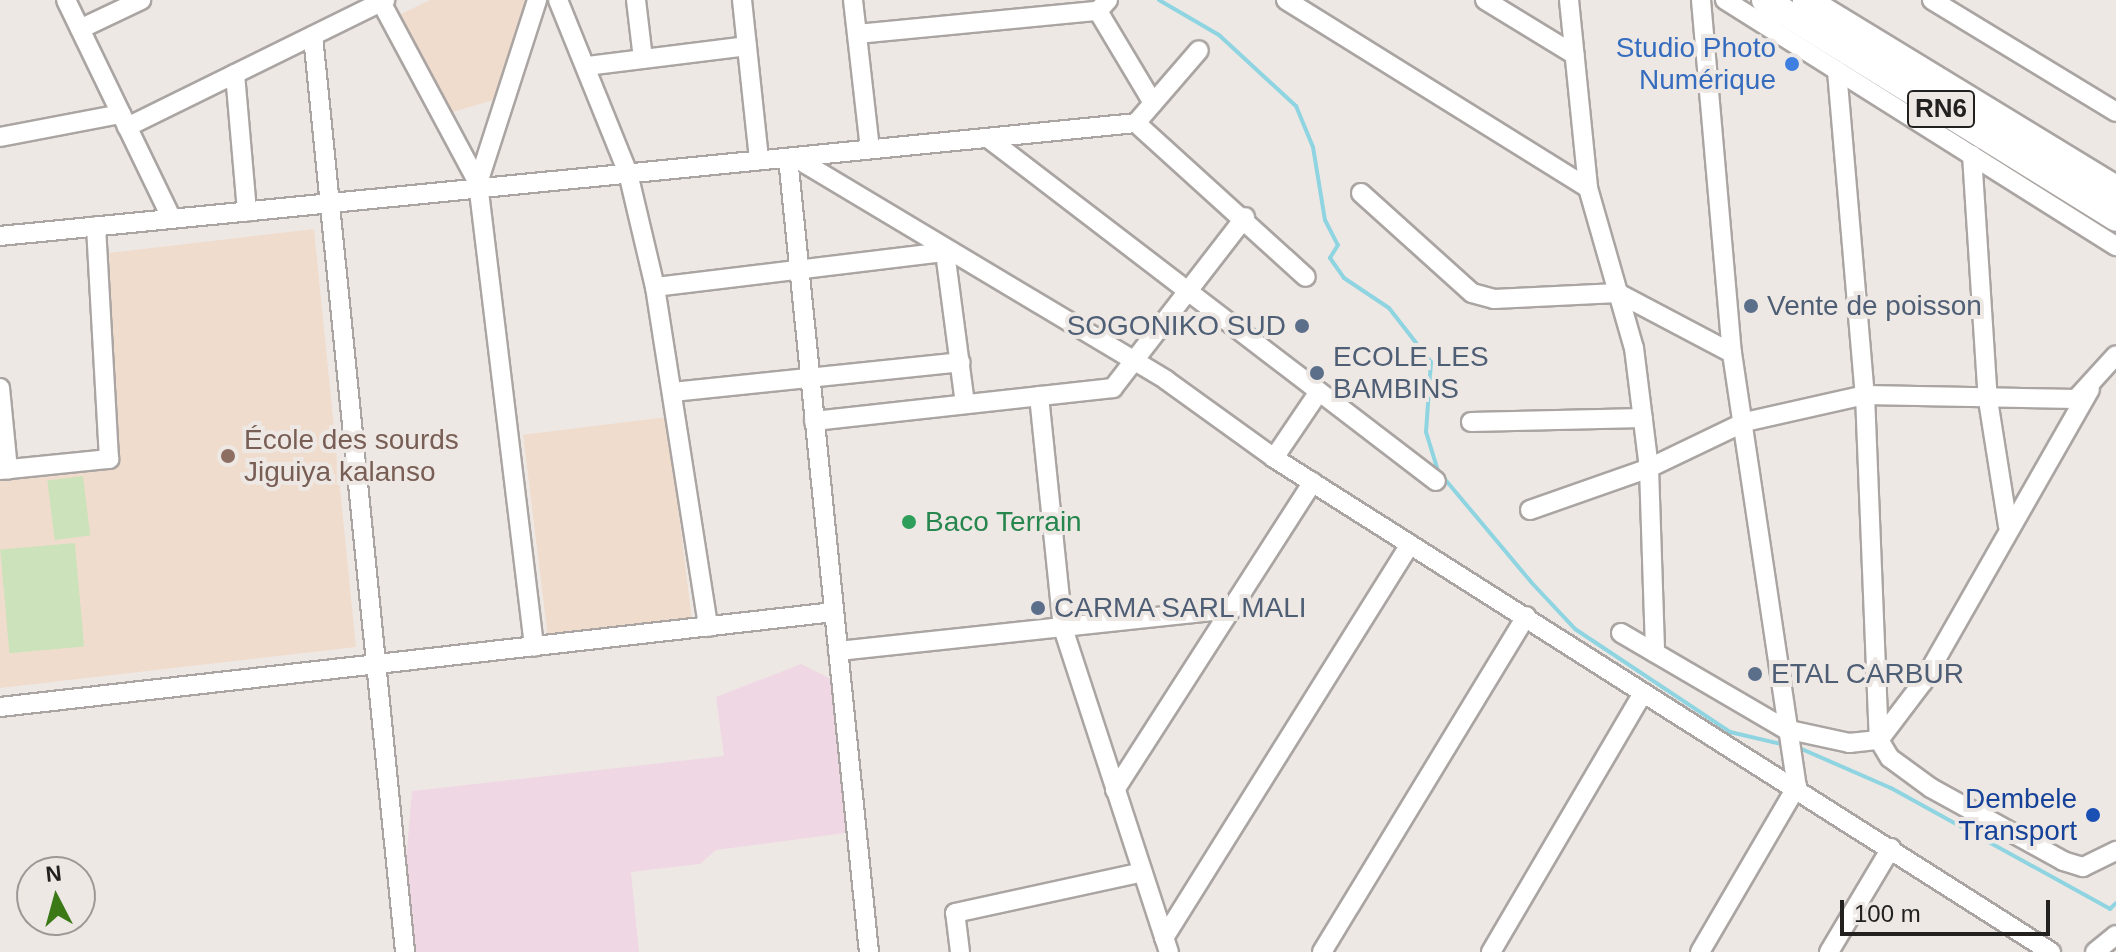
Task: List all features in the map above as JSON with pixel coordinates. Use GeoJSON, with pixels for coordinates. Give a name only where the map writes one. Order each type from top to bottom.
{"type":"FeatureCollection","features":[{"type":"Feature","properties":{"kind":"highway","name":"RN6"},"geometry":{"type":"LineString","coordinates":[[1765,0],[2116,218]]}},
{"type":"Feature","properties":{"kind":"highway","name":"RN6"},"geometry":{"type":"LineString","coordinates":[[1806,0],[2116,189]]}},
{"type":"Feature","properties":{"kind":"street"},"geometry":{"type":"LineString","coordinates":[[66,0],[172,219]]}},
{"type":"Feature","properties":{"kind":"street"},"geometry":{"type":"LineString","coordinates":[[80,29],[141,0]]}},
{"type":"Feature","properties":{"kind":"street"},"geometry":{"type":"LineString","coordinates":[[478,185],[537,0]]}},
{"type":"Feature","properties":{"kind":"street"},"geometry":{"type":"LineString","coordinates":[[558,0],[628,173],[655,287],[708,627]]}},
{"type":"Feature","properties":{"kind":"street"},"geometry":{"type":"LineString","coordinates":[[636,0],[643,59]]}},
{"type":"Feature","properties":{"kind":"street"},"geometry":{"type":"LineString","coordinates":[[742,0],[759,160]]}},
{"type":"Feature","properties":{"kind":"street"},"geometry":{"type":"LineString","coordinates":[[853,0],[870,149]]}},
{"type":"Feature","properties":{"kind":"street"},"geometry":{"type":"LineString","coordinates":[[1286,0],[1588,188]]}},
{"type":"Feature","properties":{"kind":"street"},"geometry":{"type":"LineString","coordinates":[[1485,0],[1575,55]]}},
{"type":"Feature","properties":{"kind":"street"},"geometry":{"type":"LineString","coordinates":[[1569,0],[1588,188],[1634,348],[1649,468],[1655,653]]}},
{"type":"Feature","properties":{"kind":"street"},"geometry":{"type":"LineString","coordinates":[[1700,952],[1796,782],[1785,729],[1745,422],[1732,353],[1701,0]]}},
{"type":"Feature","properties":{"kind":"street"},"geometry":{"type":"LineString","coordinates":[[1725,0],[2116,246]]}},
{"type":"Feature","properties":{"kind":"street"},"geometry":{"type":"LineString","coordinates":[[1932,0],[1963,8],[2116,112]]}},
{"type":"Feature","properties":{"kind":"street"},"geometry":{"type":"LineString","coordinates":[[0,137],[124,121],[235,74],[313,36],[356,6],[383,1],[478,185],[534,647]]}},
{"type":"Feature","properties":{"kind":"street"},"geometry":{"type":"LineString","coordinates":[[857,34],[1103,6],[1153,103]]}},
{"type":"Feature","properties":{"kind":"street"},"geometry":{"type":"LineString","coordinates":[[313,36],[405,952]]}},
{"type":"Feature","properties":{"kind":"street"},"geometry":{"type":"LineString","coordinates":[[587,66],[747,46]]}},
{"type":"Feature","properties":{"kind":"street"},"geometry":{"type":"LineString","coordinates":[[0,236],[478,185],[1136,123],[1199,50]]}},
{"type":"Feature","properties":{"kind":"street"},"geometry":{"type":"LineString","coordinates":[[1837,71],[1865,395],[1879,740],[1890,758],[1931,788],[2063,861],[2083,867],[2116,851]]}},
{"type":"Feature","properties":{"kind":"street"},"geometry":{"type":"LineString","coordinates":[[235,74],[247,211]]}},
{"type":"Feature","properties":{"kind":"street"},"geometry":{"type":"LineString","coordinates":[[1136,123],[1245,217],[1306,277]]}},
{"type":"Feature","properties":{"kind":"street"},"geometry":{"type":"LineString","coordinates":[[988,138],[1186,293],[1436,481]]}},
{"type":"Feature","properties":{"kind":"street"},"geometry":{"type":"LineString","coordinates":[[1972,155],[1988,400],[2008,526]]}},
{"type":"Feature","properties":{"kind":"street"},"geometry":{"type":"LineString","coordinates":[[791,157],[945,252],[1135,361],[1274,458],[1643,693],[1796,782],[2051,952]]}},
{"type":"Feature","properties":{"kind":"street"},"geometry":{"type":"LineString","coordinates":[[791,157],[799,269],[869,952]]}},
{"type":"Feature","properties":{"kind":"street"},"geometry":{"type":"LineString","coordinates":[[1361,193],[1472,293],[1494,299],[1618,293],[1732,353]]}},
{"type":"Feature","properties":{"kind":"street"},"geometry":{"type":"LineString","coordinates":[[814,421],[1113,388],[1245,217]]}},
{"type":"Feature","properties":{"kind":"street"},"geometry":{"type":"LineString","coordinates":[[0,388],[4,470],[109,459],[96,226]]}},
{"type":"Feature","properties":{"kind":"street"},"geometry":{"type":"LineString","coordinates":[[655,287],[945,252]]}},
{"type":"Feature","properties":{"kind":"street"},"geometry":{"type":"LineString","coordinates":[[945,252],[965,404]]}},
{"type":"Feature","properties":{"kind":"street"},"geometry":{"type":"LineString","coordinates":[[1621,633],[1785,729],[1849,743],[1879,740],[1923,682],[2008,526],[2090,389],[2116,355]]}},
{"type":"Feature","properties":{"kind":"street"},"geometry":{"type":"LineString","coordinates":[[672,392],[960,362]]}},
{"type":"Feature","properties":{"kind":"street"},"geometry":{"type":"LineString","coordinates":[[1530,510],[1649,468],[1745,422],[1865,395],[1988,400],[2076,399],[2090,389]]}},
{"type":"Feature","properties":{"kind":"street"},"geometry":{"type":"LineString","coordinates":[[1274,458],[1318,393]]}},
{"type":"Feature","properties":{"kind":"street"},"geometry":{"type":"LineString","coordinates":[[1039,396],[1063,628],[1167,945]]}},
{"type":"Feature","properties":{"kind":"street"},"geometry":{"type":"LineString","coordinates":[[1471,422],[1643,418]]}},
{"type":"Feature","properties":{"kind":"street"},"geometry":{"type":"LineString","coordinates":[[1115,790],[1313,482]]}},
{"type":"Feature","properties":{"kind":"street"},"geometry":{"type":"LineString","coordinates":[[1167,945],[1410,544]]}},
{"type":"Feature","properties":{"kind":"street"},"geometry":{"type":"LineString","coordinates":[[838,651],[1234,609]]}},
{"type":"Feature","properties":{"kind":"street"},"geometry":{"type":"LineString","coordinates":[[0,707],[834,612]]}},
{"type":"Feature","properties":{"kind":"street"},"geometry":{"type":"LineString","coordinates":[[1322,952],[1526,616]]}},
{"type":"Feature","properties":{"kind":"street"},"geometry":{"type":"LineString","coordinates":[[1491,952],[1643,693]]}},
{"type":"Feature","properties":{"kind":"street"},"geometry":{"type":"LineString","coordinates":[[1829,952],[1891,848]]}},
{"type":"Feature","properties":{"kind":"street"},"geometry":{"type":"LineString","coordinates":[[960,952],[955,913],[1143,872]]}},
{"type":"Feature","properties":{"kind":"street"},"geometry":{"type":"LineString","coordinates":[[2095,952],[2116,935]]}},
{"type":"Feature","properties":{"kind":"shaded area"},"geometry":{"type":"Polygon","coordinates":[[[430,0],[532,0],[504,97],[449,113],[399,15],[430,0]]]}},
{"type":"Feature","properties":{"kind":"shaded area","name":"École des sourds Jiguiya kalanso"},"geometry":{"type":"Polygon","coordinates":[[[314,229],[356,647],[0,688],[0,474],[116,463],[109,253],[314,229]]]}},
{"type":"Feature","properties":{"kind":"shaded area"},"geometry":{"type":"Polygon","coordinates":[[[667,417],[692,617],[548,635],[523,435],[667,417]]]}},
{"type":"Feature","properties":{"kind":"shaded area"},"geometry":{"type":"Polygon","coordinates":[[[801,664],[835,681],[852,832],[716,850],[700,864],[631,872],[639,952],[414,952],[406,861],[412,791],[724,756],[716,697],[801,664]]]}},
{"type":"Feature","properties":{"kind":"green space"},"geometry":{"type":"Polygon","coordinates":[[[83,476],[90,536],[55,540],[47,480],[83,476]]]}},
{"type":"Feature","properties":{"kind":"green space"},"geometry":{"type":"Polygon","coordinates":[[[75,543],[84,647],[9,653],[0,550],[75,543]]]}},
{"type":"Feature","properties":{"kind":"waterway"},"geometry":{"type":"LineString","coordinates":[[1159,0],[1219,35],[1296,106],[1313,147],[1325,220],[1338,245],[1330,258],[1344,278],[1389,308],[1431,362],[1426,432],[1438,471],[1531,582],[1575,629],[1730,732],[1785,745]]}},
{"type":"Feature","properties":{"kind":"waterway"},"geometry":{"type":"LineString","coordinates":[[1797,747],[1891,788],[2110,909],[2116,903]]}},
{"type":"Feature","properties":{"kind":"place","name":"Studio Photo Numérique"},"geometry":{"type":"Point","coordinates":[1792,64]}},
{"type":"Feature","properties":{"kind":"place","name":"Vente de poisson"},"geometry":{"type":"Point","coordinates":[1751,306]}},
{"type":"Feature","properties":{"kind":"place","name":"SOGONIKO SUD"},"geometry":{"type":"Point","coordinates":[1302,326]}},
{"type":"Feature","properties":{"kind":"place","name":"ECOLE LES BAMBINS"},"geometry":{"type":"Point","coordinates":[1317,373]}},
{"type":"Feature","properties":{"kind":"place","name":"École des sourds Jiguiya kalanso"},"geometry":{"type":"Point","coordinates":[228,456]}},
{"type":"Feature","properties":{"kind":"place","name":"Baco Terrain"},"geometry":{"type":"Point","coordinates":[909,522]}},
{"type":"Feature","properties":{"kind":"place","name":"CARMA SARL MALI"},"geometry":{"type":"Point","coordinates":[1038,608]}},
{"type":"Feature","properties":{"kind":"place","name":"ETAL CARBUR"},"geometry":{"type":"Point","coordinates":[1755,674]}},
{"type":"Feature","properties":{"kind":"place","name":"Dembele Transport"},"geometry":{"type":"Point","coordinates":[2093,815]}}]}
